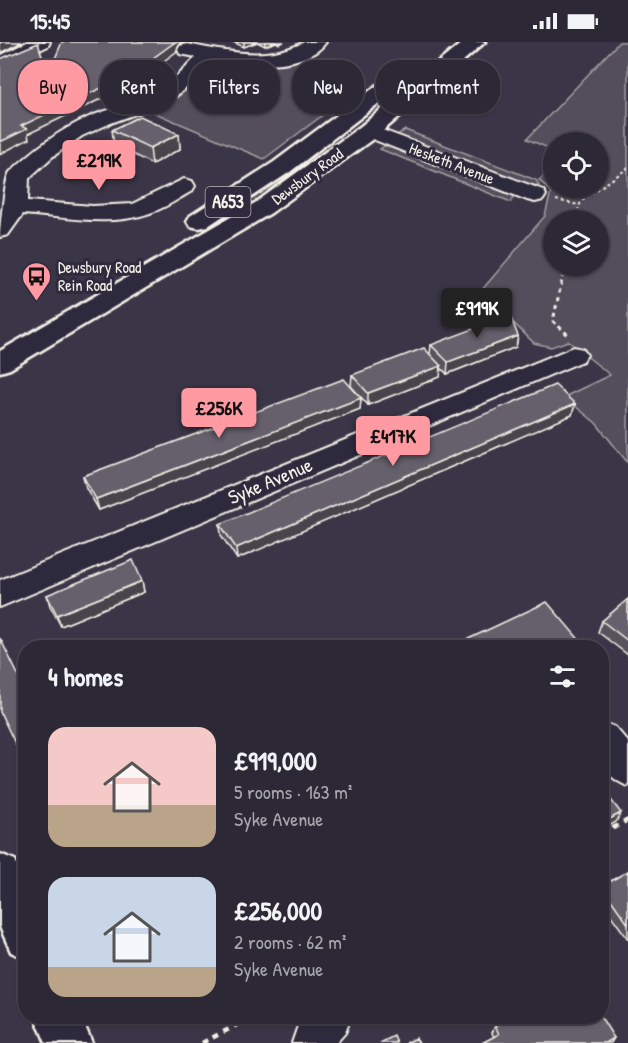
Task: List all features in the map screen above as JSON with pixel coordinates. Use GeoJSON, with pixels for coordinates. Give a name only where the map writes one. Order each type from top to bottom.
{"type":"FeatureCollection","features":[{"type":"Feature","properties":{"kind":"main road","name":"Dewsbury Road"},"geometry":{"type":"LineString","coordinates":[[0,342],[95,289],[282,167],[395,82],[441,42]]}},
{"type":"Feature","properties":{"kind":"main road","name":"Dewsbury Road"},"geometry":{"type":"LineString","coordinates":[[0,363],[263,208],[369,131],[475,42]]}},
{"type":"Feature","properties":{"kind":"main road"},"geometry":{"type":"LineString","coordinates":[[0,874],[18,918]]}},
{"type":"Feature","properties":{"kind":"main road"},"geometry":{"type":"LineString","coordinates":[[61,1024],[69,1043]]}},
{"type":"Feature","properties":{"kind":"street"},"geometry":{"type":"LineString","coordinates":[[0,63],[41,42]]}},
{"type":"Feature","properties":{"kind":"street"},"geometry":{"type":"LineString","coordinates":[[185,50],[266,58],[292,56],[304,52],[317,42]]}},
{"type":"Feature","properties":{"kind":"street"},"geometry":{"type":"LineString","coordinates":[[0,230],[17,207],[18,177],[34,160],[96,122],[154,101],[177,87],[208,54]]}},
{"type":"Feature","properties":{"kind":"street","name":"Hesketh Avenue"},"geometry":{"type":"LineString","coordinates":[[369,131],[535,195]]}},
{"type":"Feature","properties":{"kind":"street"},"geometry":{"type":"LineString","coordinates":[[17,207],[134,211],[149,206],[184,186]]}},
{"type":"Feature","properties":{"kind":"street","name":"Syke Avenue"},"geometry":{"type":"LineString","coordinates":[[0,594],[574,355]]}},
{"type":"Feature","properties":{"kind":"street"},"geometry":{"type":"LineString","coordinates":[[609,746],[628,769]]}},
{"type":"Feature","properties":{"kind":"street"},"geometry":{"type":"LineString","coordinates":[[314,1043],[322,1024]]}},
{"type":"Feature","properties":{"kind":"path"},"geometry":{"type":"LineString","coordinates":[[188,105],[221,98],[248,99],[261,93],[266,58]]}},
{"type":"Feature","properties":{"kind":"path"},"geometry":{"type":"LineString","coordinates":[[578,210],[581,201],[628,168]]}},
{"type":"Feature","properties":{"kind":"path"},"geometry":{"type":"LineString","coordinates":[[563,276],[553,321],[587,352],[574,355]]}},
{"type":"Feature","properties":{"kind":"path"},"geometry":{"type":"LineString","coordinates":[[609,830],[628,820]]}},
{"type":"Feature","properties":{"kind":"path"},"geometry":{"type":"LineString","coordinates":[[202,1043],[239,1024]]}},
{"type":"Feature","properties":{"kind":"shaded area"},"geometry":{"type":"Polygon","coordinates":[[[619,42],[628,42],[628,463],[596,423],[564,397],[610,375],[568,341],[551,347],[534,343],[481,291],[543,218],[543,276],[609,276],[609,210],[546,210],[550,198],[609,198],[609,132],[543,132],[543,146],[527,139],[619,42]]]}},
{"type":"Feature","properties":{"kind":"shaded area"},"geometry":{"type":"Polygon","coordinates":[[[292,62],[292,114],[324,114],[264,159],[157,114],[177,114],[177,98],[189,88],[189,114],[280,114],[280,64],[292,62]]]}},
{"type":"Feature","properties":{"kind":"shaded area"},"geometry":{"type":"Polygon","coordinates":[[[405,130],[536,180],[539,185],[525,186],[397,135],[405,130]]]}},
{"type":"Feature","properties":{"kind":"shaded area"},"geometry":{"type":"Polygon","coordinates":[[[387,144],[515,195],[511,202],[380,149],[387,144]]]}},
{"type":"Feature","properties":{"kind":"building"},"geometry":{"type":"Polygon","coordinates":[[[62,42],[175,42],[150,60],[100,60],[100,89],[88,94],[88,60],[54,60],[62,42]]]}},
{"type":"Feature","properties":{"kind":"building"},"geometry":{"type":"Polygon","coordinates":[[[38,43],[43,60],[18,60],[18,114],[46,114],[21,126],[27,129],[0,142],[0,59],[38,43]]]}},
{"type":"Feature","properties":{"kind":"building"},"geometry":{"type":"Polygon","coordinates":[[[140,116],[179,134],[150,148],[112,130],[140,116]]]}},
{"type":"Feature","properties":{"kind":"building"},"geometry":{"type":"Polygon","coordinates":[[[510,315],[518,336],[448,362],[431,345],[510,315]]]}},
{"type":"Feature","properties":{"kind":"building"},"geometry":{"type":"Polygon","coordinates":[[[424,348],[441,366],[368,393],[352,375],[424,348]]]}},
{"type":"Feature","properties":{"kind":"building"},"geometry":{"type":"Polygon","coordinates":[[[344,379],[361,398],[96,499],[83,476],[344,379]]]}},
{"type":"Feature","properties":{"kind":"building"},"geometry":{"type":"Polygon","coordinates":[[[555,385],[575,404],[236,548],[220,524],[555,385]]]}},
{"type":"Feature","properties":{"kind":"building"},"geometry":{"type":"Polygon","coordinates":[[[133,560],[142,581],[57,615],[47,595],[133,560]]]}},
{"type":"Feature","properties":{"kind":"building"},"geometry":{"type":"Polygon","coordinates":[[[628,599],[628,641],[602,621],[628,599]]]}},
{"type":"Feature","properties":{"kind":"building"},"geometry":{"type":"Polygon","coordinates":[[[547,602],[579,640],[466,640],[547,602]]]}},
{"type":"Feature","properties":{"kind":"building"},"geometry":{"type":"Polygon","coordinates":[[[0,638],[18,675],[18,749],[0,712],[0,638]]]}},
{"type":"Feature","properties":{"kind":"building"},"geometry":{"type":"Polygon","coordinates":[[[609,797],[621,813],[609,819],[609,797]]]}},
{"type":"Feature","properties":{"kind":"building"},"geometry":{"type":"Polygon","coordinates":[[[628,871],[628,924],[609,897],[609,882],[628,871]]]}},
{"type":"Feature","properties":{"kind":"building"},"geometry":{"type":"Polygon","coordinates":[[[499,1024],[605,1024],[614,1038],[606,1043],[482,1043],[499,1034],[495,1026],[499,1024]]]}},
{"type":"Feature","properties":{"kind":"building"},"geometry":{"type":"Polygon","coordinates":[[[394,1036],[397,1043],[380,1043],[394,1036]]]}},
{"type":"Feature","properties":{"kind":"building"},"geometry":{"type":"Polygon","coordinates":[[[416,1038],[419,1043],[406,1043],[416,1038]]]}},
{"type":"Feature","properties":{"kind":"place","name":"Dewsbury Road Rein Road"},"geometry":{"type":"Point","coordinates":[37,302]}}]}
